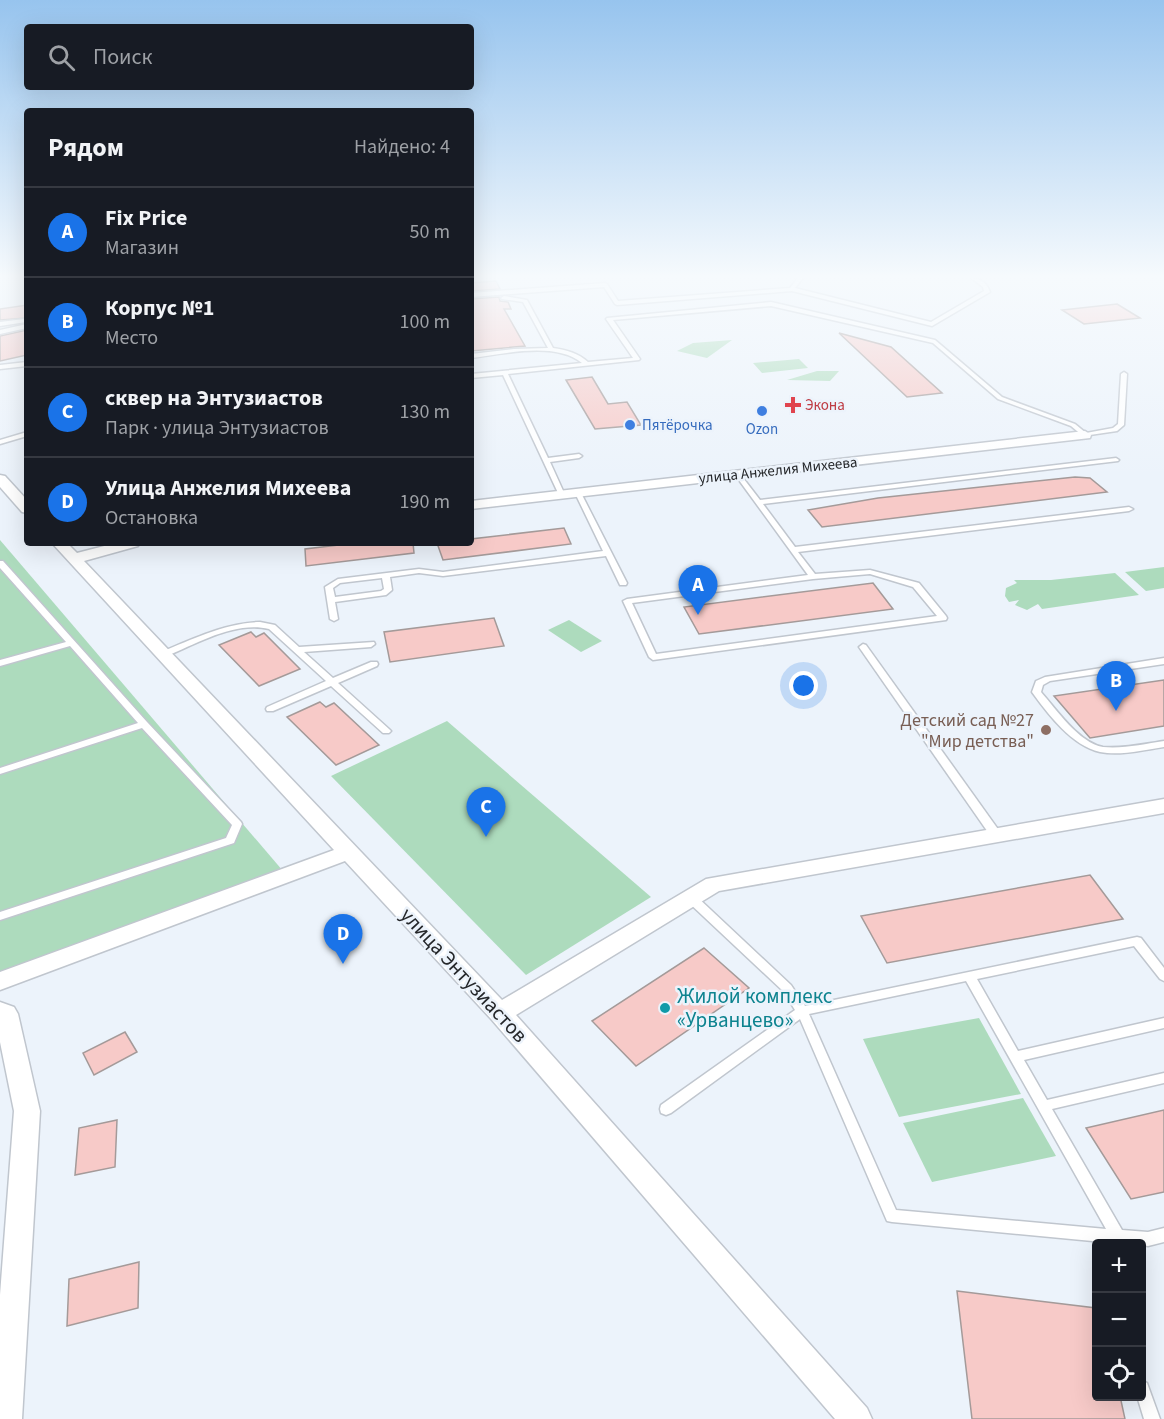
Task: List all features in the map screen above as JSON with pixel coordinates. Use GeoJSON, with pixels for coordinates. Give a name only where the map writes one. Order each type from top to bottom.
{"type":"FeatureCollection","features":[{"type":"Feature","properties":{"kind":"street","name":"улица Анжелия Михеева"},"geometry":{"type":"LineString","coordinates":[[474,505],[1085,435]]}},
{"type":"Feature","properties":{"kind":"street"},"geometry":{"type":"LineString","coordinates":[[0,479],[24,505]]}},
{"type":"Feature","properties":{"kind":"street","name":"улица Энтузиастов"},"geometry":{"type":"LineString","coordinates":[[62,546],[500,1013],[856,1419]]}},
{"type":"Feature","properties":{"kind":"street"},"geometry":{"type":"LineString","coordinates":[[73,559],[122,546]]}},
{"type":"Feature","properties":{"kind":"street"},"geometry":{"type":"LineString","coordinates":[[500,1013],[714,884],[1164,806]]}},
{"type":"Feature","properties":{"kind":"street"},"geometry":{"type":"LineString","coordinates":[[0,981],[350,852]]}},
{"type":"Feature","properties":{"kind":"street"},"geometry":{"type":"LineString","coordinates":[[0,1012],[6,1014],[27,1111],[6,1419]]}},
{"type":"Feature","properties":{"kind":"lane"},"geometry":{"type":"LineString","coordinates":[[548,344],[551,349]]}},
{"type":"Feature","properties":{"kind":"lane"},"geometry":{"type":"LineString","coordinates":[[474,376],[637,359],[627,344]]}},
{"type":"Feature","properties":{"kind":"lane"},"geometry":{"type":"LineString","coordinates":[[937,344],[1000,398],[1073,425],[1085,435],[1115,430],[1121,425],[1124,374]]}},
{"type":"Feature","properties":{"kind":"lane"},"geometry":{"type":"LineString","coordinates":[[474,356],[551,349],[578,356],[586,363],[583,364]]}},
{"type":"Feature","properties":{"kind":"lane"},"geometry":{"type":"LineString","coordinates":[[0,367],[24,364]]}},
{"type":"Feature","properties":{"kind":"lane"},"geometry":{"type":"LineString","coordinates":[[505,373],[562,495]]}},
{"type":"Feature","properties":{"kind":"lane"},"geometry":{"type":"LineString","coordinates":[[0,442],[24,435]]}},
{"type":"Feature","properties":{"kind":"lane"},"geometry":{"type":"LineString","coordinates":[[546,460],[579,456]]}},
{"type":"Feature","properties":{"kind":"lane"},"geometry":{"type":"LineString","coordinates":[[758,502],[1116,460]]}},
{"type":"Feature","properties":{"kind":"lane"},"geometry":{"type":"LineString","coordinates":[[738,475],[813,577]]}},
{"type":"Feature","properties":{"kind":"lane"},"geometry":{"type":"LineString","coordinates":[[578,493],[623,583]]}},
{"type":"Feature","properties":{"kind":"lane"},"geometry":{"type":"LineString","coordinates":[[793,550],[1129,509]]}},
{"type":"Feature","properties":{"kind":"lane"},"geometry":{"type":"LineString","coordinates":[[334,619],[329,587],[335,582],[423,571],[440,574],[608,553]]}},
{"type":"Feature","properties":{"kind":"lane"},"geometry":{"type":"LineString","coordinates":[[0,563],[237,824],[230,840],[0,916]]}},
{"type":"Feature","properties":{"kind":"lane"},"geometry":{"type":"LineString","coordinates":[[870,572],[916,585],[943,618],[653,657],[627,601],[638,599],[813,577],[870,572]]}},
{"type":"Feature","properties":{"kind":"lane"},"geometry":{"type":"LineString","coordinates":[[0,578],[11,575]]}},
{"type":"Feature","properties":{"kind":"lane"},"geometry":{"type":"LineString","coordinates":[[331,600],[382,593],[388,590],[386,575]]}},
{"type":"Feature","properties":{"kind":"lane"},"geometry":{"type":"LineString","coordinates":[[165,654],[235,628],[256,623],[272,627],[386,731]]}},
{"type":"Feature","properties":{"kind":"lane"},"geometry":{"type":"LineString","coordinates":[[0,663],[71,643]]}},
{"type":"Feature","properties":{"kind":"lane"},"geometry":{"type":"LineString","coordinates":[[297,650],[371,644]]}},
{"type":"Feature","properties":{"kind":"lane"},"geometry":{"type":"LineString","coordinates":[[863,647],[996,835]]}},
{"type":"Feature","properties":{"kind":"lane"},"geometry":{"type":"LineString","coordinates":[[1164,662],[1048,679],[1039,683],[1036,692],[1074,735],[1092,748],[1112,752],[1164,744]]}},
{"type":"Feature","properties":{"kind":"lane"},"geometry":{"type":"LineString","coordinates":[[270,709],[374,664]]}},
{"type":"Feature","properties":{"kind":"lane"},"geometry":{"type":"LineString","coordinates":[[0,771],[144,724]]}},
{"type":"Feature","properties":{"kind":"lane"},"geometry":{"type":"LineString","coordinates":[[691,898],[787,988],[802,1011],[892,1216],[1148,1239],[1164,1235]]}},
{"type":"Feature","properties":{"kind":"lane"},"geometry":{"type":"LineString","coordinates":[[666,1109],[802,1011],[1137,941],[1164,976]]}},
{"type":"Feature","properties":{"kind":"lane"},"geometry":{"type":"LineString","coordinates":[[969,976],[1118,1236]]}},
{"type":"Feature","properties":{"kind":"lane"},"geometry":{"type":"LineString","coordinates":[[1015,1057],[1164,1023]]}},
{"type":"Feature","properties":{"kind":"lane"},"geometry":{"type":"LineString","coordinates":[[1043,1106],[1164,1078]]}},
{"type":"Feature","properties":{"kind":"lane"},"geometry":{"type":"LineString","coordinates":[[1146,1400],[1152,1419]]}},
{"type":"Feature","properties":{"kind":"green space"},"geometry":{"type":"Polygon","coordinates":[[[691,344],[726,344],[707,358],[677,351],[691,344]]]}},
{"type":"Feature","properties":{"kind":"green space"},"geometry":{"type":"Polygon","coordinates":[[[799,359],[808,368],[762,373],[753,363],[799,359]]]}},
{"type":"Feature","properties":{"kind":"green space"},"geometry":{"type":"Polygon","coordinates":[[[817,371],[839,371],[830,381],[787,380],[817,371]]]}},
{"type":"Feature","properties":{"kind":"green space"},"geometry":{"type":"Polygon","coordinates":[[[0,540],[283,871],[0,976],[0,540]]]}},
{"type":"Feature","properties":{"kind":"green space"},"geometry":{"type":"Polygon","coordinates":[[[1164,567],[1164,588],[1146,591],[1125,572],[1164,567]]]}},
{"type":"Feature","properties":{"kind":"green space"},"geometry":{"type":"Polygon","coordinates":[[[1115,573],[1139,595],[1042,609],[1038,604],[1027,610],[1015,605],[1019,600],[1009,602],[1005,596],[1006,588],[1017,583],[1014,580],[1051,580],[1115,573]]]}},
{"type":"Feature","properties":{"kind":"green space"},"geometry":{"type":"Polygon","coordinates":[[[569,620],[602,641],[581,652],[548,630],[569,620]]]}},
{"type":"Feature","properties":{"kind":"green space"},"geometry":{"type":"Polygon","coordinates":[[[447,721],[651,897],[526,975],[331,776],[447,721]]]}},
{"type":"Feature","properties":{"kind":"green space"},"geometry":{"type":"Polygon","coordinates":[[[979,1018],[1021,1094],[899,1117],[863,1039],[979,1018]]]}},
{"type":"Feature","properties":{"kind":"green space"},"geometry":{"type":"Polygon","coordinates":[[[1023,1098],[1056,1156],[932,1182],[903,1123],[1023,1098]]]}},
{"type":"Feature","properties":{"kind":"building"},"geometry":{"type":"Polygon","coordinates":[[[0,344],[24,344],[24,356],[0,361],[0,344]]]}},
{"type":"Feature","properties":{"kind":"building"},"geometry":{"type":"Polygon","coordinates":[[[474,344],[525,346],[474,351],[474,344]]]}},
{"type":"Feature","properties":{"kind":"building"},"geometry":{"type":"Polygon","coordinates":[[[851,344],[881,344],[891,347],[942,393],[907,397],[851,344]]]}},
{"type":"Feature","properties":{"kind":"building"},"geometry":{"type":"Polygon","coordinates":[[[592,377],[608,404],[627,402],[641,425],[595,429],[566,380],[592,377]]]}},
{"type":"Feature","properties":{"kind":"building"},"geometry":{"type":"Polygon","coordinates":[[[1075,477],[1090,478],[1107,492],[822,527],[808,510],[878,498],[1075,477]]]}},
{"type":"Feature","properties":{"kind":"building"},"geometry":{"type":"Polygon","coordinates":[[[564,528],[571,544],[443,560],[438,546],[474,546],[474,539],[564,528]]]}},
{"type":"Feature","properties":{"kind":"building"},"geometry":{"type":"Polygon","coordinates":[[[330,546],[413,546],[414,553],[306,566],[305,549],[330,546]]]}},
{"type":"Feature","properties":{"kind":"building"},"geometry":{"type":"Polygon","coordinates":[[[873,583],[893,609],[699,634],[684,607],[873,583]]]}},
{"type":"Feature","properties":{"kind":"building"},"geometry":{"type":"Polygon","coordinates":[[[494,618],[504,646],[390,662],[384,632],[494,618]]]}},
{"type":"Feature","properties":{"kind":"building"},"geometry":{"type":"Polygon","coordinates":[[[251,632],[256,637],[264,633],[300,669],[259,686],[219,645],[251,632]]]}},
{"type":"Feature","properties":{"kind":"building"},"geometry":{"type":"Polygon","coordinates":[[[1164,680],[1164,726],[1090,738],[1054,696],[1164,680]]]}},
{"type":"Feature","properties":{"kind":"building"},"geometry":{"type":"Polygon","coordinates":[[[320,702],[326,707],[334,703],[379,745],[336,765],[287,717],[320,702]]]}},
{"type":"Feature","properties":{"kind":"building"},"geometry":{"type":"Polygon","coordinates":[[[1090,875],[1123,919],[887,963],[861,916],[1090,875]]]}},
{"type":"Feature","properties":{"kind":"building","name":"Жилой комплекс «Урванцево»"},"geometry":{"type":"Polygon","coordinates":[[[704,948],[749,988],[636,1066],[592,1021],[704,948]]]}},
{"type":"Feature","properties":{"kind":"building"},"geometry":{"type":"Polygon","coordinates":[[[125,1032],[137,1052],[94,1075],[83,1053],[125,1032]]]}},
{"type":"Feature","properties":{"kind":"building"},"geometry":{"type":"Polygon","coordinates":[[[1164,1110],[1164,1192],[1131,1199],[1086,1128],[1164,1110]]]}},
{"type":"Feature","properties":{"kind":"building"},"geometry":{"type":"Polygon","coordinates":[[[117,1120],[115,1167],[75,1175],[79,1128],[117,1120]]]}},
{"type":"Feature","properties":{"kind":"building"},"geometry":{"type":"Polygon","coordinates":[[[139,1262],[138,1308],[67,1326],[69,1279],[139,1262]]]}},
{"type":"Feature","properties":{"kind":"building"},"geometry":{"type":"Polygon","coordinates":[[[957,1291],[1092,1308],[1092,1401],[1121,1401],[1125,1419],[972,1419],[957,1291]]]}},
{"type":"Feature","properties":{"kind":"place","name":"Экона"},"geometry":{"type":"Point","coordinates":[793,405]}},
{"type":"Feature","properties":{"kind":"place","name":"Ozon"},"geometry":{"type":"Point","coordinates":[762,411]}},
{"type":"Feature","properties":{"kind":"place","name":"Пятёрочка"},"geometry":{"type":"Point","coordinates":[630,425]}},
{"type":"Feature","properties":{"kind":"place","name":"Fix Price"},"geometry":{"type":"Point","coordinates":[698,615]}},
{"type":"Feature","properties":{"kind":"place","name":"Корпус №1"},"geometry":{"type":"Point","coordinates":[1116,711]}},
{"type":"Feature","properties":{"kind":"place","name":"Детский сад №27 \"Мир детства\""},"geometry":{"type":"Point","coordinates":[1046,730]}},
{"type":"Feature","properties":{"kind":"place","name":"сквер на Энтузиастов"},"geometry":{"type":"Point","coordinates":[486,837]}},
{"type":"Feature","properties":{"kind":"place","name":"Улица Анжелия Михеева"},"geometry":{"type":"Point","coordinates":[343,964]}},
{"type":"Feature","properties":{"kind":"place","name":"Жилой комплекс «Урванцево»"},"geometry":{"type":"Point","coordinates":[665,1008]}}]}
